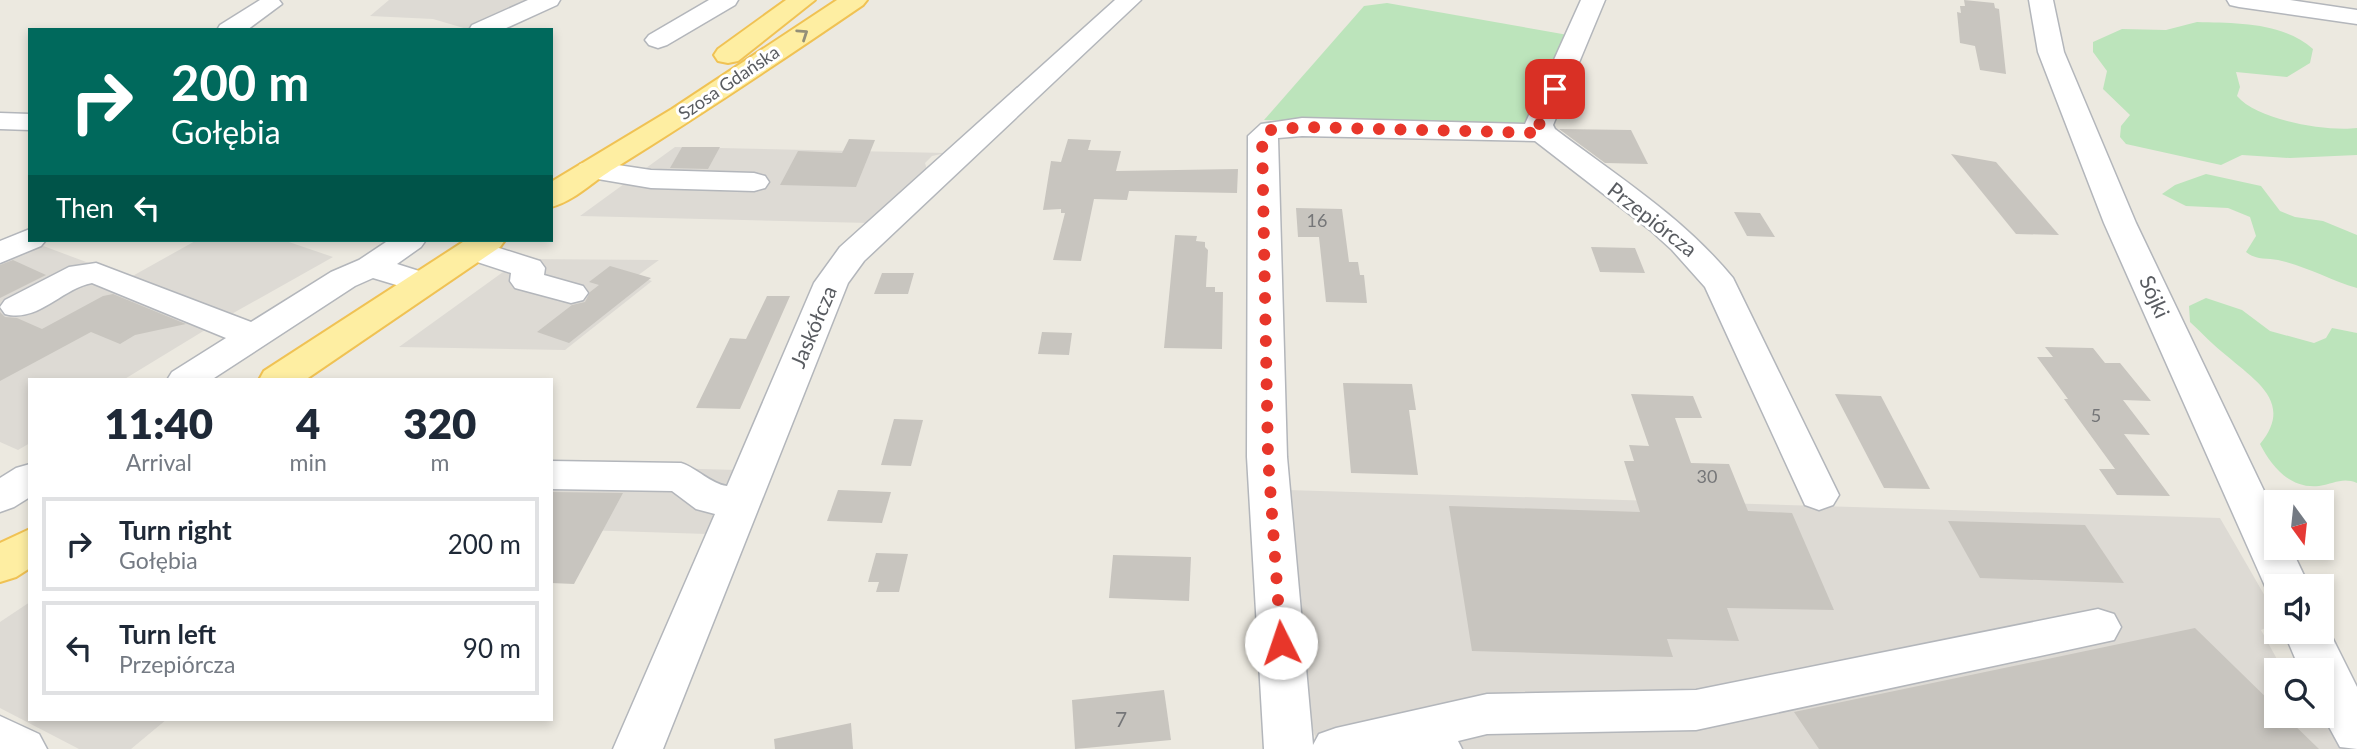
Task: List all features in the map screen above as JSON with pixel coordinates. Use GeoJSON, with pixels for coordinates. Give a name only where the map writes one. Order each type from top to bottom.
{"type":"FeatureCollection","features":[{"type":"Feature","properties":{"kind":"main road","name":"Szosa Gdańska"},"geometry":{"type":"LineString","coordinates":[[596,167],[656,112],[802,0]]}},
{"type":"Feature","properties":{"kind":"main road","name":"Szosa Gdańska"},"geometry":{"type":"LineString","coordinates":[[553,196],[682,115],[854,0]]}},
{"type":"Feature","properties":{"kind":"main road"},"geometry":{"type":"LineString","coordinates":[[281,378],[481,245]]}},
{"type":"Feature","properties":{"kind":"main road"},"geometry":{"type":"LineString","coordinates":[[0,565],[28,546]]}},
{"type":"Feature","properties":{"kind":"street"},"geometry":{"type":"LineString","coordinates":[[485,28],[548,0]]}},
{"type":"Feature","properties":{"kind":"street"},"geometry":{"type":"LineString","coordinates":[[658,40],[726,0]]}},
{"type":"Feature","properties":{"kind":"street","name":"Jaskółcza"},"geometry":{"type":"LineString","coordinates":[[638,749],[831,283],[852,254],[1129,0]]}},
{"type":"Feature","properties":{"kind":"street"},"geometry":{"type":"LineString","coordinates":[[1289,749],[1268,457],[1262,136],[1271,130],[1302,127],[1542,133],[1539,125],[1593,0]]}},
{"type":"Feature","properties":{"kind":"street","name":"Sójki"},"geometry":{"type":"LineString","coordinates":[[2041,0],[2051,52],[2120,223],[2281,574]]}},
{"type":"Feature","properties":{"kind":"street"},"geometry":{"type":"LineString","coordinates":[[2239,0],[2357,17]]}},
{"type":"Feature","properties":{"kind":"street"},"geometry":{"type":"LineString","coordinates":[[232,28],[270,4]]}},
{"type":"Feature","properties":{"kind":"street"},"geometry":{"type":"LineString","coordinates":[[0,121],[28,122]]}},
{"type":"Feature","properties":{"kind":"street","name":"Przepiórcza"},"geometry":{"type":"LineString","coordinates":[[1542,133],[1669,230],[1704,261],[1721,285],[1819,495]]}},
{"type":"Feature","properties":{"kind":"street"},"geometry":{"type":"LineString","coordinates":[[596,167],[620,177],[754,182]]}},
{"type":"Feature","properties":{"kind":"street"},"geometry":{"type":"LineString","coordinates":[[0,253],[28,240]]}},
{"type":"Feature","properties":{"kind":"street"},"geometry":{"type":"LineString","coordinates":[[188,378],[343,279],[371,267],[407,242]]}},
{"type":"Feature","properties":{"kind":"street"},"geometry":{"type":"LineString","coordinates":[[481,245],[528,268],[527,281],[571,293]]}},
{"type":"Feature","properties":{"kind":"street"},"geometry":{"type":"LineString","coordinates":[[371,267],[423,283]]}},
{"type":"Feature","properties":{"kind":"street"},"geometry":{"type":"LineString","coordinates":[[17,307],[81,274],[96,273],[254,336]]}},
{"type":"Feature","properties":{"kind":"street"},"geometry":{"type":"LineString","coordinates":[[553,475],[681,477],[710,499],[742,502]]}},
{"type":"Feature","properties":{"kind":"street"},"geometry":{"type":"LineString","coordinates":[[0,497],[28,479]]}},
{"type":"Feature","properties":{"kind":"street"},"geometry":{"type":"LineString","coordinates":[[1336,749],[1432,739],[1487,714],[1696,710],[2098,627]]}},
{"type":"Feature","properties":{"kind":"street"},"geometry":{"type":"LineString","coordinates":[[2312,644],[2326,676],[2357,732]]}},
{"type":"Feature","properties":{"kind":"street"},"geometry":{"type":"LineString","coordinates":[[0,737],[22,749]]}},
{"type":"Feature","properties":{"kind":"shaded area"},"geometry":{"type":"Polygon","coordinates":[[[389,0],[532,0],[469,28],[433,19],[370,16],[389,0]]]}},
{"type":"Feature","properties":{"kind":"shaded area"},"geometry":{"type":"Polygon","coordinates":[[[675,147],[946,153],[932,156],[925,163],[927,170],[870,223],[580,216],[675,147]]]}},
{"type":"Feature","properties":{"kind":"shaded area"},"geometry":{"type":"Polygon","coordinates":[[[193,242],[289,242],[333,257],[228,316],[126,378],[28,378],[28,444],[18,450],[0,442],[0,263],[38,244],[129,278],[193,242]]]}},
{"type":"Feature","properties":{"kind":"shaded area"},"geometry":{"type":"Polygon","coordinates":[[[521,259],[659,260],[637,276],[652,281],[565,350],[399,347],[521,259]]]}},
{"type":"Feature","properties":{"kind":"shaded area"},"geometry":{"type":"Polygon","coordinates":[[[553,465],[738,470],[707,534],[553,529],[553,465]]]}},
{"type":"Feature","properties":{"kind":"shaded area"},"geometry":{"type":"Polygon","coordinates":[[[1287,490],[2220,518],[2264,594],[2264,629],[2261,630],[2264,644],[2269,644],[2276,658],[2264,658],[2264,728],[2334,728],[2334,724],[2348,749],[1320,749],[1302,702],[1287,490]]]}},
{"type":"Feature","properties":{"kind":"shaded area"},"geometry":{"type":"Polygon","coordinates":[[[28,603],[28,721],[165,721],[131,749],[79,749],[0,708],[0,622],[28,603]]]}},
{"type":"Feature","properties":{"kind":"green space"},"geometry":{"type":"Polygon","coordinates":[[[1387,3],[1568,35],[1526,127],[1264,120],[1364,6],[1387,3]]]}},
{"type":"Feature","properties":{"kind":"green space"},"geometry":{"type":"Polygon","coordinates":[[[2197,22],[2242,24],[2273,29],[2301,40],[2313,49],[2310,63],[2287,77],[2236,72],[2240,87],[2237,96],[2260,112],[2276,118],[2311,126],[2357,128],[2357,155],[2290,158],[2242,155],[2221,165],[2126,144],[2120,137],[2121,126],[2130,115],[2103,89],[2107,71],[2093,52],[2093,42],[2122,29],[2166,30],[2197,22]]]}},
{"type":"Feature","properties":{"kind":"green space"},"geometry":{"type":"Polygon","coordinates":[[[2206,174],[2261,186],[2280,211],[2295,217],[2323,221],[2357,235],[2357,288],[2288,263],[2250,255],[2246,252],[2256,236],[2250,217],[2228,208],[2186,206],[2162,194],[2175,185],[2206,174]]]}},
{"type":"Feature","properties":{"kind":"green space"},"geometry":{"type":"Polygon","coordinates":[[[2206,298],[2242,310],[2270,331],[2314,343],[2326,338],[2332,328],[2357,333],[2357,483],[2342,481],[2319,486],[2299,484],[2283,475],[2270,461],[2260,444],[2270,429],[2273,416],[2267,394],[2190,322],[2189,306],[2206,298]]]}},
{"type":"Feature","properties":{"kind":"building"},"geometry":{"type":"Polygon","coordinates":[[[1964,0],[1994,3],[1995,8],[1999,9],[2006,74],[1980,70],[1975,46],[1960,43],[1957,12],[1961,13],[1960,6],[1965,6],[1964,0]]]}},
{"type":"Feature","properties":{"kind":"building"},"geometry":{"type":"Polygon","coordinates":[[[1559,129],[1631,130],[1648,164],[1605,163],[1559,129]]]}},
{"type":"Feature","properties":{"kind":"building"},"geometry":{"type":"Polygon","coordinates":[[[849,139],[875,140],[856,187],[780,185],[798,151],[842,153],[849,139]]]}},
{"type":"Feature","properties":{"kind":"building"},"geometry":{"type":"Polygon","coordinates":[[[1068,139],[1091,140],[1088,150],[1121,151],[1116,171],[1238,169],[1237,193],[1129,191],[1127,200],[1094,199],[1081,261],[1053,260],[1065,213],[1061,213],[1061,209],[1043,210],[1051,161],[1061,162],[1068,139]]]}},
{"type":"Feature","properties":{"kind":"building"},"geometry":{"type":"Polygon","coordinates":[[[682,147],[720,147],[708,169],[670,168],[682,147]]]}},
{"type":"Feature","properties":{"kind":"building"},"geometry":{"type":"Polygon","coordinates":[[[1951,154],[1996,162],[2059,235],[2016,234],[1951,154]]]}},
{"type":"Feature","properties":{"kind":"building"},"geometry":{"type":"Polygon","coordinates":[[[1296,208],[1342,209],[1349,262],[1358,262],[1360,275],[1364,275],[1367,303],[1326,302],[1319,237],[1298,237],[1296,208]]]}},
{"type":"Feature","properties":{"kind":"building"},"geometry":{"type":"Polygon","coordinates":[[[1734,212],[1760,213],[1775,237],[1747,236],[1734,212]]]}},
{"type":"Feature","properties":{"kind":"building"},"geometry":{"type":"Polygon","coordinates":[[[1175,235],[1197,236],[1196,241],[1205,242],[1208,250],[1206,287],[1215,287],[1215,292],[1223,292],[1222,349],[1164,348],[1175,235]]]}},
{"type":"Feature","properties":{"kind":"building"},"geometry":{"type":"Polygon","coordinates":[[[1591,247],[1635,248],[1645,273],[1600,272],[1591,247]]]}},
{"type":"Feature","properties":{"kind":"building"},"geometry":{"type":"Polygon","coordinates":[[[13,260],[46,275],[0,298],[0,265],[13,260]]]}},
{"type":"Feature","properties":{"kind":"building"},"geometry":{"type":"Polygon","coordinates":[[[610,266],[651,278],[569,343],[537,332],[572,305],[585,302],[590,292],[599,285],[589,282],[610,266]]]}},
{"type":"Feature","properties":{"kind":"building"},"geometry":{"type":"Polygon","coordinates":[[[882,273],[914,273],[908,294],[874,294],[882,273]]]}},
{"type":"Feature","properties":{"kind":"building"},"geometry":{"type":"Polygon","coordinates":[[[113,294],[186,324],[135,335],[120,344],[91,332],[0,381],[0,312],[5,317],[17,318],[42,329],[103,296],[113,294]]]}},
{"type":"Feature","properties":{"kind":"building"},"geometry":{"type":"Polygon","coordinates":[[[767,296],[790,296],[740,409],[696,408],[730,338],[746,339],[767,296]]]}},
{"type":"Feature","properties":{"kind":"building"},"geometry":{"type":"Polygon","coordinates":[[[1042,332],[1072,333],[1069,355],[1038,354],[1042,332]]]}},
{"type":"Feature","properties":{"kind":"building"},"geometry":{"type":"Polygon","coordinates":[[[2045,347],[2093,348],[2105,363],[2120,363],[2151,401],[2123,400],[2150,435],[2124,434],[2170,496],[2117,495],[2099,469],[2115,469],[2037,357],[2053,357],[2045,347]]]}},
{"type":"Feature","properties":{"kind":"building"},"geometry":{"type":"Polygon","coordinates":[[[1343,383],[1412,384],[1416,410],[1409,410],[1418,475],[1351,473],[1343,383]]]}},
{"type":"Feature","properties":{"kind":"building"},"geometry":{"type":"Polygon","coordinates":[[[1631,394],[1693,396],[1702,418],[1675,418],[1691,463],[1729,464],[1748,511],[1792,513],[1834,610],[1727,608],[1739,641],[1667,639],[1673,657],[1472,651],[1449,506],[1640,512],[1624,461],[1634,461],[1629,445],[1649,446],[1631,394]]]}},
{"type":"Feature","properties":{"kind":"building"},"geometry":{"type":"Polygon","coordinates":[[[1835,394],[1881,396],[1930,489],[1884,488],[1835,394]]]}},
{"type":"Feature","properties":{"kind":"building"},"geometry":{"type":"Polygon","coordinates":[[[894,419],[923,420],[911,466],[881,465],[894,419]]]}},
{"type":"Feature","properties":{"kind":"building"},"geometry":{"type":"Polygon","coordinates":[[[838,490],[891,492],[882,523],[827,521],[838,490]]]}},
{"type":"Feature","properties":{"kind":"building"},"geometry":{"type":"Polygon","coordinates":[[[553,492],[623,493],[574,584],[553,583],[553,492]]]}},
{"type":"Feature","properties":{"kind":"building"},"geometry":{"type":"Polygon","coordinates":[[[1948,521],[2085,525],[2124,583],[1980,578],[1948,521]]]}},
{"type":"Feature","properties":{"kind":"building"},"geometry":{"type":"Polygon","coordinates":[[[876,553],[908,554],[899,592],[876,592],[879,582],[868,582],[876,553]]]}},
{"type":"Feature","properties":{"kind":"building"},"geometry":{"type":"Polygon","coordinates":[[[1113,555],[1191,557],[1189,601],[1109,598],[1113,555]]]}},
{"type":"Feature","properties":{"kind":"building"},"geometry":{"type":"Polygon","coordinates":[[[2195,628],[2264,695],[2264,728],[2297,728],[2319,749],[1819,749],[1794,712],[2195,628]]]}},
{"type":"Feature","properties":{"kind":"building"},"geometry":{"type":"Polygon","coordinates":[[[1164,690],[1171,740],[1075,749],[1072,700],[1164,690]]]}},
{"type":"Feature","properties":{"kind":"building"},"geometry":{"type":"Polygon","coordinates":[[[851,723],[853,749],[775,749],[774,739],[851,723]]]}},
{"type":"Feature","properties":{"kind":"route"},"geometry":{"type":"LineString","coordinates":[[1281,643],[1268,457],[1262,136],[1271,130],[1302,127],[1542,133],[1539,125],[1555,89]]}}]}
